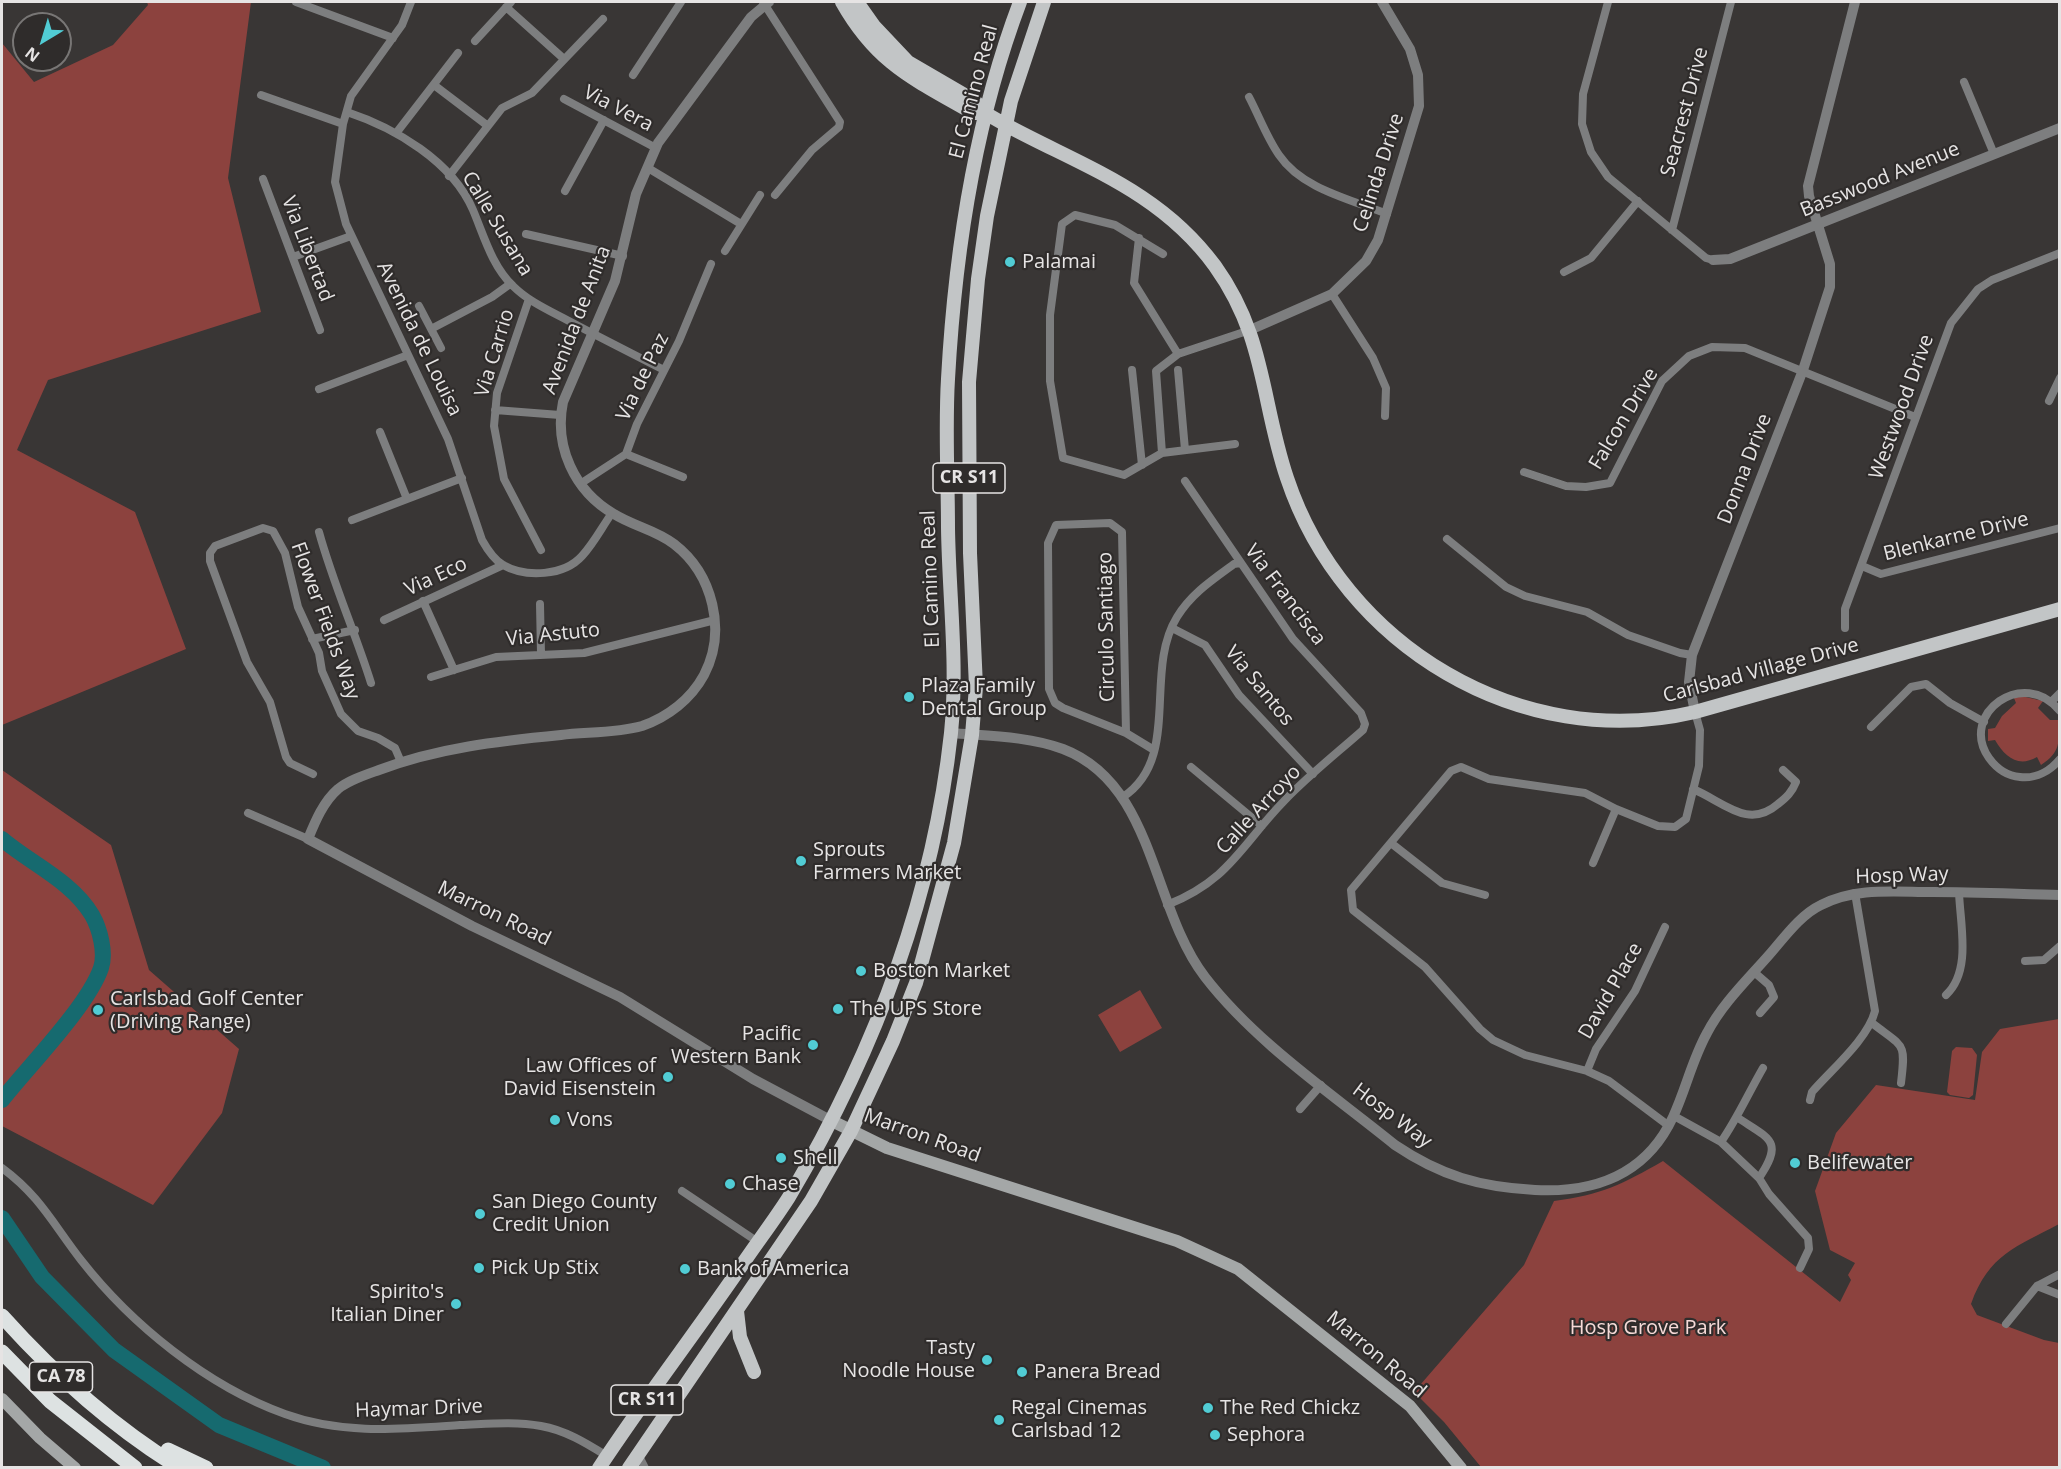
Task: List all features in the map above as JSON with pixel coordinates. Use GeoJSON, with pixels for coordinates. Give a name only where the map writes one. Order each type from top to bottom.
{"type":"FeatureCollection","features":[{"type":"Feature","properties":{"kind":"highway","name":"CA 78"},"geometry":{"type":"LineString","coordinates":[[2,1316],[47,1366],[126,1431],[180,1467]]}},
{"type":"Feature","properties":{"kind":"highway","name":"CA 78"},"geometry":{"type":"LineString","coordinates":[[2,1352],[50,1401],[129,1465]]}},
{"type":"Feature","properties":{"kind":"highway"},"geometry":{"type":"LineString","coordinates":[[126,1431],[206,1467]]}},
{"type":"Feature","properties":{"kind":"main road","name":"Carlsbad Village Drive"},"geometry":{"type":"LineString","coordinates":[[842,2],[859,28],[898,70],[973,113],[985,113]]}},
{"type":"Feature","properties":{"kind":"main road","name":"Carlsbad Village Drive"},"geometry":{"type":"LineString","coordinates":[[857,2],[874,26],[908,62],[975,101],[985,113],[1005,125],[1136,191],[1166,213],[1215,266],[1237,302],[1250,330],[1284,467],[1308,529],[1347,589],[1390,634],[1421,659],[1457,680],[1499,699],[1530,709],[1585,720],[1657,719],[1695,712],[2060,609]]}},
{"type":"Feature","properties":{"kind":"main road","name":"El Camino Real"},"geometry":{"type":"LineString","coordinates":[[603,1462],[787,1200],[832,1121],[896,976],[933,838],[951,733],[954,687],[948,554],[948,381],[960,248],[985,113],[996,69],[1020,2]]}},
{"type":"Feature","properties":{"kind":"main road","name":"El Camino Real"},"geometry":{"type":"LineString","coordinates":[[629,1467],[738,1311],[811,1201],[851,1131],[893,1041],[916,983],[954,843],[972,735],[976,687],[970,553],[969,382],[978,279],[987,216],[1005,125],[1044,2]]}},
{"type":"Feature","properties":{"kind":"main road","name":"Marron Road"},"geometry":{"type":"LineString","coordinates":[[832,1121],[887,1148],[1177,1241],[1230,1264],[1403,1400],[1461,1467]]}},
{"type":"Feature","properties":{"kind":"main road"},"geometry":{"type":"LineString","coordinates":[[738,1311],[740,1336],[754,1372]]}},
{"type":"Feature","properties":{"kind":"main road"},"geometry":{"type":"LineString","coordinates":[[3,1405],[75,1467]]}},
{"type":"Feature","properties":{"kind":"street"},"geometry":{"type":"LineString","coordinates":[[296,2],[393,38]]}},
{"type":"Feature","properties":{"kind":"street","name":"Avenida de Louisa"},"geometry":{"type":"LineString","coordinates":[[411,2],[402,25],[351,96],[343,124],[335,182],[351,236],[440,419],[482,540],[491,555],[503,564]]}},
{"type":"Feature","properties":{"kind":"street"},"geometry":{"type":"LineString","coordinates":[[633,75],[681,2]]}},
{"type":"Feature","properties":{"kind":"street"},"geometry":{"type":"LineString","coordinates":[[766,2],[839,119],[839,127],[812,150],[775,195]]}},
{"type":"Feature","properties":{"kind":"street","name":"Avenida de Anita"},"geometry":{"type":"LineString","coordinates":[[308,839],[320,813],[339,788],[401,762],[443,750],[629,728],[656,720],[682,703],[704,675],[714,638],[715,620],[715,610],[706,585],[696,567],[675,545],[650,529],[612,513],[580,484],[562,446],[560,415],[563,402],[623,256],[636,194],[656,148],[751,17],[766,2]]}},
{"type":"Feature","properties":{"kind":"street","name":"Celinda Drive"},"geometry":{"type":"LineString","coordinates":[[1250,330],[1332,294],[1366,261],[1378,240],[1419,106],[1418,75],[1410,49],[1382,2]]}},
{"type":"Feature","properties":{"kind":"street"},"geometry":{"type":"LineString","coordinates":[[1608,2],[1583,94],[1582,124],[1598,164],[1672,230],[1706,258],[1713,260]]}},
{"type":"Feature","properties":{"kind":"street","name":"Seacrest Drive"},"geometry":{"type":"LineString","coordinates":[[1672,230],[1731,2]]}},
{"type":"Feature","properties":{"kind":"street","name":"Donna Drive"},"geometry":{"type":"LineString","coordinates":[[1616,809],[1658,826],[1675,827],[1686,819],[1699,766],[1700,730],[1689,682],[1692,655],[1803,370],[1830,287],[1830,264],[1817,225],[1808,186],[1855,2]]}},
{"type":"Feature","properties":{"kind":"street"},"geometry":{"type":"LineString","coordinates":[[475,41],[509,4],[564,59]]}},
{"type":"Feature","properties":{"kind":"street"},"geometry":{"type":"LineString","coordinates":[[449,176],[502,108],[532,93],[603,19]]}},
{"type":"Feature","properties":{"kind":"street"},"geometry":{"type":"LineString","coordinates":[[397,132],[458,53]]}},
{"type":"Feature","properties":{"kind":"street"},"geometry":{"type":"LineString","coordinates":[[1964,82],[1994,154]]}},
{"type":"Feature","properties":{"kind":"street"},"geometry":{"type":"LineString","coordinates":[[434,85],[488,126]]}},
{"type":"Feature","properties":{"kind":"street"},"geometry":{"type":"LineString","coordinates":[[261,95],[343,124]]}},
{"type":"Feature","properties":{"kind":"street"},"geometry":{"type":"LineString","coordinates":[[1249,97],[1278,154],[1292,171],[1319,188],[1387,214]]}},
{"type":"Feature","properties":{"kind":"street","name":"Via Vera"},"geometry":{"type":"LineString","coordinates":[[564,99],[656,148]]}},
{"type":"Feature","properties":{"kind":"street","name":"Calle Susana"},"geometry":{"type":"LineString","coordinates":[[347,112],[375,121],[397,132],[427,153],[449,176],[472,206],[492,256],[510,284],[529,299],[664,370]]}},
{"type":"Feature","properties":{"kind":"street"},"geometry":{"type":"LineString","coordinates":[[565,191],[604,120]]}},
{"type":"Feature","properties":{"kind":"street","name":"Basswood Avenue"},"geometry":{"type":"LineString","coordinates":[[1713,260],[1730,260],[2060,128]]}},
{"type":"Feature","properties":{"kind":"street"},"geometry":{"type":"LineString","coordinates":[[648,168],[741,225]]}},
{"type":"Feature","properties":{"kind":"street","name":"Via Libertad"},"geometry":{"type":"LineString","coordinates":[[262,179],[320,330]]}},
{"type":"Feature","properties":{"kind":"street"},"geometry":{"type":"LineString","coordinates":[[725,251],[760,195]]}},
{"type":"Feature","properties":{"kind":"street"},"geometry":{"type":"LineString","coordinates":[[1564,272],[1591,258],[1638,201]]}},
{"type":"Feature","properties":{"kind":"street"},"geometry":{"type":"LineString","coordinates":[[1163,254],[1115,225],[1075,215],[1062,224],[1050,315],[1050,370],[1064,458],[1124,475],[1162,453],[1235,444]]}},
{"type":"Feature","properties":{"kind":"street"},"geometry":{"type":"LineString","coordinates":[[526,234],[623,256]]}},
{"type":"Feature","properties":{"kind":"street"},"geometry":{"type":"LineString","coordinates":[[293,257],[351,236]]}},
{"type":"Feature","properties":{"kind":"street"},"geometry":{"type":"LineString","coordinates":[[1139,238],[1134,283],[1178,354]]}},
{"type":"Feature","properties":{"kind":"street","name":"Westwood Drive"},"geometry":{"type":"LineString","coordinates":[[1845,628],[1845,609],[1914,417],[1951,323],[1966,301],[1992,280],[2060,253]]}},
{"type":"Feature","properties":{"kind":"street","name":"Via de Paz"},"geometry":{"type":"LineString","coordinates":[[626,454],[637,424],[664,370],[711,264]]}},
{"type":"Feature","properties":{"kind":"street"},"geometry":{"type":"LineString","coordinates":[[431,329],[492,297],[510,284]]}},
{"type":"Feature","properties":{"kind":"street"},"geometry":{"type":"LineString","coordinates":[[1332,294],[1373,358],[1382,378],[1386,388],[1385,416]]}},
{"type":"Feature","properties":{"kind":"street","name":"Via Carrio"},"geometry":{"type":"LineString","coordinates":[[529,299],[497,393],[494,426],[504,478],[541,550]]}},
{"type":"Feature","properties":{"kind":"street"},"geometry":{"type":"LineString","coordinates":[[419,306],[441,348]]}},
{"type":"Feature","properties":{"kind":"street"},"geometry":{"type":"LineString","coordinates":[[1162,453],[1156,371],[1178,354],[1250,330]]}},
{"type":"Feature","properties":{"kind":"street","name":"Falcon Drive"},"geometry":{"type":"LineString","coordinates":[[1524,472],[1566,486],[1586,487],[1610,483],[1662,381],[1689,356],[1712,347],[1746,348],[1914,417]]}},
{"type":"Feature","properties":{"kind":"street"},"geometry":{"type":"LineString","coordinates":[[320,389],[408,355]]}},
{"type":"Feature","properties":{"kind":"street"},"geometry":{"type":"LineString","coordinates":[[1132,370],[1142,465]]}},
{"type":"Feature","properties":{"kind":"street"},"geometry":{"type":"LineString","coordinates":[[1178,370],[1185,450]]}},
{"type":"Feature","properties":{"kind":"street"},"geometry":{"type":"LineString","coordinates":[[2049,401],[2060,378]]}},
{"type":"Feature","properties":{"kind":"street"},"geometry":{"type":"LineString","coordinates":[[495,410],[560,415]]}},
{"type":"Feature","properties":{"kind":"street"},"geometry":{"type":"LineString","coordinates":[[380,432],[407,499]]}},
{"type":"Feature","properties":{"kind":"street"},"geometry":{"type":"LineString","coordinates":[[580,484],[626,454],[683,477]]}},
{"type":"Feature","properties":{"kind":"street"},"geometry":{"type":"LineString","coordinates":[[352,520],[462,478]]}},
{"type":"Feature","properties":{"kind":"street","name":"Via Francisca"},"geometry":{"type":"LineString","coordinates":[[1185,481],[1293,639],[1361,713],[1365,724]]}},
{"type":"Feature","properties":{"kind":"street"},"geometry":{"type":"LineString","coordinates":[[503,564],[526,573],[559,570],[581,558],[612,513]]}},
{"type":"Feature","properties":{"kind":"street","name":"Circulo Santiago"},"geometry":{"type":"LineString","coordinates":[[1110,523],[1122,531],[1125,733],[1063,708],[1055,703],[1049,689],[1048,543],[1056,525],[1110,523]]}},
{"type":"Feature","properties":{"kind":"street","name":"Flower Fields Way"},"geometry":{"type":"LineString","coordinates":[[313,774],[290,763],[286,757],[270,702],[247,662],[210,561],[210,553],[215,546],[263,528],[273,531],[285,553],[298,607],[319,653],[322,671],[341,714],[358,731],[378,738],[395,748],[401,762]]}},
{"type":"Feature","properties":{"kind":"street","name":"Blenkarne Drive"},"geometry":{"type":"LineString","coordinates":[[1862,566],[1881,574],[2060,528]]}},
{"type":"Feature","properties":{"kind":"street"},"geometry":{"type":"LineString","coordinates":[[319,532],[333,583],[355,630],[371,683]]}},
{"type":"Feature","properties":{"kind":"street"},"geometry":{"type":"LineString","coordinates":[[1447,539],[1506,587],[1525,596],[1587,612],[1628,635],[1692,655]]}},
{"type":"Feature","properties":{"kind":"street"},"geometry":{"type":"LineString","coordinates":[[1123,797],[1135,789],[1150,768],[1164,653],[1176,618],[1198,590],[1234,564],[1240,563]]}},
{"type":"Feature","properties":{"kind":"street","name":"Via Eco"},"geometry":{"type":"LineString","coordinates":[[384,620],[503,564]]}},
{"type":"Feature","properties":{"kind":"street"},"geometry":{"type":"LineString","coordinates":[[423,601],[454,670]]}},
{"type":"Feature","properties":{"kind":"street"},"geometry":{"type":"LineString","coordinates":[[540,604],[541,654]]}},
{"type":"Feature","properties":{"kind":"street","name":"Via Astuto"},"geometry":{"type":"LineString","coordinates":[[431,677],[496,657],[584,652],[715,620]]}},
{"type":"Feature","properties":{"kind":"street","name":"Via Santos"},"geometry":{"type":"LineString","coordinates":[[1172,628],[1205,645],[1239,694],[1314,774]]}},
{"type":"Feature","properties":{"kind":"street"},"geometry":{"type":"LineString","coordinates":[[312,639],[355,630]]}},
{"type":"Feature","properties":{"kind":"street"},"geometry":{"type":"LineString","coordinates":[[1870,727],[1911,687],[1926,684],[1950,703],[1984,722]]}},
{"type":"Feature","properties":{"kind":"street"},"geometry":{"type":"LineString","coordinates":[[2060,711],[2051,702],[2033,693],[2013,694],[1997,702],[1984,722],[1982,742],[1993,764],[2006,773],[2022,777],[2038,775],[2051,768],[2060,759]]}},
{"type":"Feature","properties":{"kind":"street"},"geometry":{"type":"LineString","coordinates":[[2051,702],[2060,693]]}},
{"type":"Feature","properties":{"kind":"street","name":"Calle Arroyo"},"geometry":{"type":"LineString","coordinates":[[1167,905],[1194,895],[1232,865],[1285,799],[1363,730],[1365,724]]}},
{"type":"Feature","properties":{"kind":"street","name":"Hosp Way"},"geometry":{"type":"LineString","coordinates":[[951,733],[1036,742],[1061,748],[1093,766],[1129,806],[1167,905],[1191,957],[1205,978],[1259,1034],[1395,1145],[1419,1161],[1459,1179],[1500,1188],[1566,1191],[1604,1183],[1632,1168],[1655,1146],[1671,1121],[1694,1058],[1707,1031],[1754,972],[1810,912],[1821,905],[1855,893],[1959,892],[2060,895]]}},
{"type":"Feature","properties":{"kind":"street"},"geometry":{"type":"LineString","coordinates":[[1125,733],[1154,750]]}},
{"type":"Feature","properties":{"kind":"street"},"geometry":{"type":"LineString","coordinates":[[1191,767],[1262,826]]}},
{"type":"Feature","properties":{"kind":"street"},"geometry":{"type":"LineString","coordinates":[[1593,863],[1616,809],[1584,793],[1489,779],[1461,767],[1451,771],[1351,890],[1353,910],[1425,968],[1480,1029],[1493,1040],[1525,1055],[1587,1071],[1617,1085],[1671,1121],[1721,1142],[1759,1178],[1769,1194],[1808,1238],[1809,1249],[1800,1268]]}},
{"type":"Feature","properties":{"kind":"street"},"geometry":{"type":"LineString","coordinates":[[1693,789],[1716,798],[1745,816],[1766,814],[1792,792],[1796,782],[1783,770]]}},
{"type":"Feature","properties":{"kind":"street","name":"Marron Road"},"geometry":{"type":"LineString","coordinates":[[248,813],[308,839],[472,927],[620,997],[753,1079],[832,1121]]}},
{"type":"Feature","properties":{"kind":"street"},"geometry":{"type":"LineString","coordinates":[[1391,843],[1442,883],[1485,895]]}},
{"type":"Feature","properties":{"kind":"street"},"geometry":{"type":"LineString","coordinates":[[1946,995],[1954,987],[1961,968],[1959,892]]}},
{"type":"Feature","properties":{"kind":"street"},"geometry":{"type":"LineString","coordinates":[[1810,1100],[1812,1092],[1872,1023],[1875,1011],[1855,893]]}},
{"type":"Feature","properties":{"kind":"street","name":"David Place"},"geometry":{"type":"LineString","coordinates":[[1587,1071],[1596,1049],[1635,991],[1665,927]]}},
{"type":"Feature","properties":{"kind":"street"},"geometry":{"type":"LineString","coordinates":[[2025,961],[2044,960],[2060,946]]}},
{"type":"Feature","properties":{"kind":"street"},"geometry":{"type":"LineString","coordinates":[[1754,972],[1769,985],[1774,997],[1760,1013]]}},
{"type":"Feature","properties":{"kind":"street"},"geometry":{"type":"LineString","coordinates":[[1872,1023],[1901,1046],[1905,1053],[1901,1083]]}},
{"type":"Feature","properties":{"kind":"street"},"geometry":{"type":"LineString","coordinates":[[1721,1142],[1738,1118],[1763,1068]]}},
{"type":"Feature","properties":{"kind":"street"},"geometry":{"type":"LineString","coordinates":[[1300,1109],[1321,1085]]}},
{"type":"Feature","properties":{"kind":"street"},"geometry":{"type":"LineString","coordinates":[[1738,1118],[1763,1135],[1772,1146],[1772,1158],[1759,1178]]}},
{"type":"Feature","properties":{"kind":"street","name":"Haymar Drive"},"geometry":{"type":"LineString","coordinates":[[2,1168],[38,1199],[80,1258],[124,1308],[182,1357],[268,1406],[313,1423],[366,1431],[512,1422],[542,1426],[564,1432],[603,1462]]}},
{"type":"Feature","properties":{"kind":"street"},"geometry":{"type":"LineString","coordinates":[[682,1191],[758,1242]]}},
{"type":"Feature","properties":{"kind":"street"},"geometry":{"type":"LineString","coordinates":[[2006,1324],[2037,1286],[2060,1274]]}},
{"type":"Feature","properties":{"kind":"street"},"geometry":{"type":"LineString","coordinates":[[2037,1286],[2060,1295]]}},
{"type":"Feature","properties":{"kind":"street"},"geometry":{"type":"LineString","coordinates":[[638,1454],[645,1467]]}},
{"type":"Feature","properties":{"kind":"green space"},"geometry":{"type":"Polygon","coordinates":[[[147,2],[251,2],[228,178],[261,312],[48,380],[17,450],[135,512],[186,649],[2,725],[2,43],[12,55],[12,72],[26,72],[34,82],[55,72],[72,72],[72,64],[113,45],[148,5],[147,2]]]}},
{"type":"Feature","properties":{"kind":"green space"},"geometry":{"type":"Polygon","coordinates":[[[2021,696],[2043,701],[2038,708],[2050,720],[2059,720],[2058,746],[2052,756],[2041,765],[2037,757],[2024,761],[2013,759],[1995,740],[1988,741],[1988,729],[1995,728],[2002,716],[2016,703],[2014,698],[2021,696]]]}},
{"type":"Feature","properties":{"kind":"green space","name":"Carlsbad Golf Center (Driving Range)"},"geometry":{"type":"Polygon","coordinates":[[[2,770],[111,845],[149,970],[239,1049],[222,1113],[153,1205],[2,1126],[2,770]]]}},
{"type":"Feature","properties":{"kind":"green space"},"geometry":{"type":"Polygon","coordinates":[[[1140,990],[1162,1028],[1120,1052],[1098,1015],[1140,990]]]}},
{"type":"Feature","properties":{"kind":"green space","name":"Hosp Grove Park"},"geometry":{"type":"Polygon","coordinates":[[[2059,1019],[2059,1224],[2017,1246],[1995,1263],[1978,1287],[1971,1304],[1977,1315],[2044,1340],[2059,1343],[2059,1467],[1481,1467],[1444,1422],[1414,1392],[1524,1265],[1554,1201],[1599,1192],[1663,1161],[1840,1302],[1851,1280],[1848,1275],[1855,1263],[1830,1250],[1815,1191],[1836,1133],[1876,1085],[1975,1100],[1982,1052],[2000,1029],[2059,1019]]]}},
{"type":"Feature","properties":{"kind":"green space"},"geometry":{"type":"Polygon","coordinates":[[[1956,1047],[1972,1048],[1977,1055],[1973,1095],[1969,1098],[1950,1095],[1947,1092],[1952,1051],[1956,1047]]]}},
{"type":"Feature","properties":{"kind":"waterway"},"geometry":{"type":"LineString","coordinates":[[2,839],[62,882],[84,903],[97,927],[103,955],[101,968],[84,1000],[2,1100]]}},
{"type":"Feature","properties":{"kind":"waterway"},"geometry":{"type":"LineString","coordinates":[[2,1218],[42,1277],[114,1350],[219,1425],[323,1468]]}},
{"type":"Feature","properties":{"kind":"place","name":"Palamai"},"geometry":{"type":"Point","coordinates":[1010,262]}},
{"type":"Feature","properties":{"kind":"place","name":"Plaza Family Dental Group"},"geometry":{"type":"Point","coordinates":[909,697]}},
{"type":"Feature","properties":{"kind":"place","name":"Sprouts Farmers Market"},"geometry":{"type":"Point","coordinates":[801,861]}},
{"type":"Feature","properties":{"kind":"place","name":"Boston Market"},"geometry":{"type":"Point","coordinates":[861,971]}},
{"type":"Feature","properties":{"kind":"place","name":"The UPS Store"},"geometry":{"type":"Point","coordinates":[838,1009]}},
{"type":"Feature","properties":{"kind":"place","name":"Carlsbad Golf Center (Driving Range)"},"geometry":{"type":"Point","coordinates":[98,1010]}},
{"type":"Feature","properties":{"kind":"place","name":"Pacific Western Bank"},"geometry":{"type":"Point","coordinates":[813,1045]}},
{"type":"Feature","properties":{"kind":"place","name":"Law Offices of David Eisenstein"},"geometry":{"type":"Point","coordinates":[668,1077]}},
{"type":"Feature","properties":{"kind":"place","name":"Vons"},"geometry":{"type":"Point","coordinates":[555,1120]}},
{"type":"Feature","properties":{"kind":"place","name":"Shell"},"geometry":{"type":"Point","coordinates":[781,1158]}},
{"type":"Feature","properties":{"kind":"place","name":"Belifewater"},"geometry":{"type":"Point","coordinates":[1795,1163]}},
{"type":"Feature","properties":{"kind":"place","name":"Chase"},"geometry":{"type":"Point","coordinates":[730,1184]}},
{"type":"Feature","properties":{"kind":"place","name":"San Diego County Credit Union"},"geometry":{"type":"Point","coordinates":[480,1214]}},
{"type":"Feature","properties":{"kind":"place","name":"Pick Up Stix"},"geometry":{"type":"Point","coordinates":[479,1268]}},
{"type":"Feature","properties":{"kind":"place","name":"Bank of America"},"geometry":{"type":"Point","coordinates":[685,1269]}},
{"type":"Feature","properties":{"kind":"place","name":"Spirito's Italian Diner"},"geometry":{"type":"Point","coordinates":[456,1304]}},
{"type":"Feature","properties":{"kind":"place","name":"Tasty Noodle House"},"geometry":{"type":"Point","coordinates":[987,1360]}},
{"type":"Feature","properties":{"kind":"place","name":"Panera Bread"},"geometry":{"type":"Point","coordinates":[1022,1372]}},
{"type":"Feature","properties":{"kind":"place","name":"The Red Chickz"},"geometry":{"type":"Point","coordinates":[1208,1408]}},
{"type":"Feature","properties":{"kind":"place","name":"Regal Cinemas Carlsbad 12"},"geometry":{"type":"Point","coordinates":[999,1420]}},
{"type":"Feature","properties":{"kind":"place","name":"Sephora"},"geometry":{"type":"Point","coordinates":[1215,1435]}}]}
